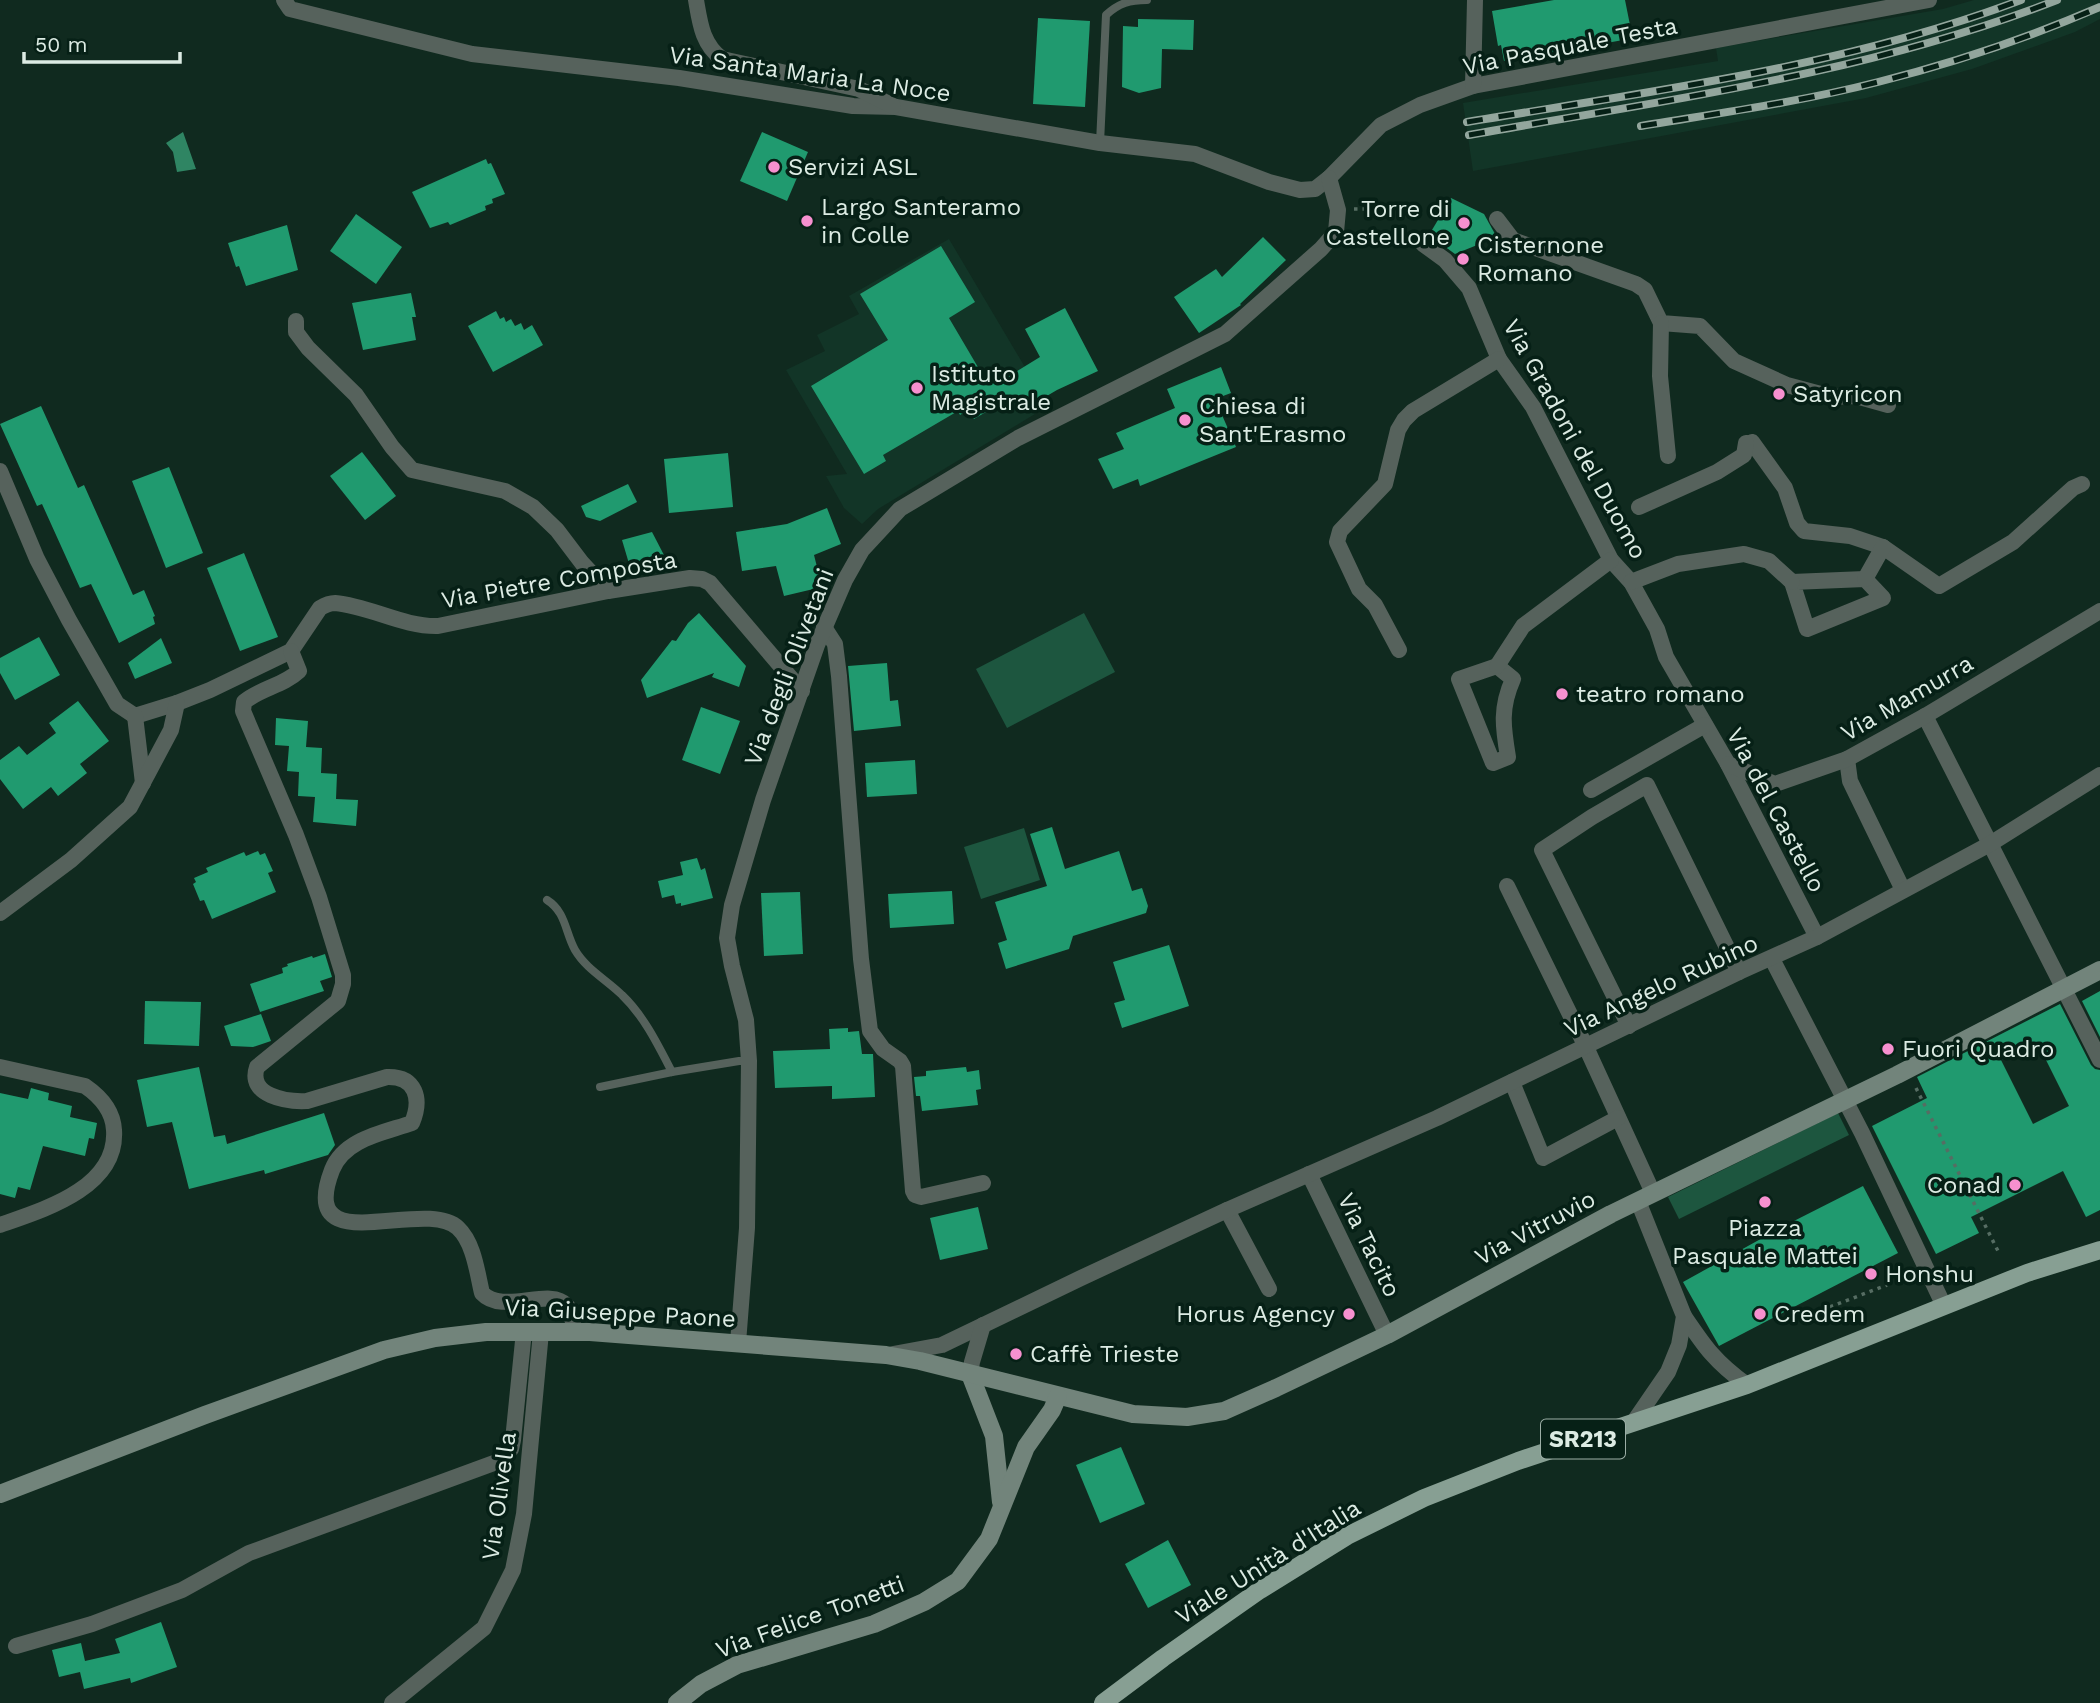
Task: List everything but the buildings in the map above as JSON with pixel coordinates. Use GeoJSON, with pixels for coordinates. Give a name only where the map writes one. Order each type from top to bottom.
{"type":"FeatureCollection","features":[{"type":"Feature","properties":{"kind":"main road","name":"Viale Unità d'Italia"},"geometry":{"type":"LineString","coordinates":[[1103,1703],[1260,1590],[1347,1536],[1424,1499],[1518,1461],[1747,1385],[2027,1273],[2100,1250]]}},
{"type":"Feature","properties":{"kind":"street","name":"Via Santa Maria La Noce"},"geometry":{"type":"LineString","coordinates":[[284,0],[290,9],[472,54],[679,78],[853,106],[896,107],[1101,143],[1195,154],[1269,182],[1300,190],[1315,189],[1329,178]]}},
{"type":"Feature","properties":{"kind":"street"},"geometry":{"type":"LineString","coordinates":[[696,0],[701,28],[710,50],[722,58],[859,89],[896,107]]}},
{"type":"Feature","properties":{"kind":"street"},"geometry":{"type":"LineString","coordinates":[[1473,86],[1475,0]]}},
{"type":"Feature","properties":{"kind":"street","name":"Via Pasquale Testa"},"geometry":{"type":"LineString","coordinates":[[1329,178],[1381,125],[1420,105],[1473,86],[1929,0]]}},
{"type":"Feature","properties":{"kind":"street","name":"Via degli Olivetani"},"geometry":{"type":"LineString","coordinates":[[738,1343],[747,1228],[749,1061],[746,1020],[727,938],[732,905],[763,800],[824,627],[845,580],[862,550],[900,509],[1018,438],[1225,334],[1321,249],[1336,232],[1338,209],[1329,178]]}},
{"type":"Feature","properties":{"kind":"street"},"geometry":{"type":"LineString","coordinates":[[1497,219],[1513,240],[1636,284],[1645,290],[1661,323],[1660,376],[1668,456]]}},
{"type":"Feature","properties":{"kind":"street","name":"Via Gradoni del Duomo"},"geometry":{"type":"LineString","coordinates":[[1423,244],[1446,260],[1469,288],[1499,359],[1533,407],[1611,560],[1631,583],[1657,629]]}},
{"type":"Feature","properties":{"kind":"street"},"geometry":{"type":"LineString","coordinates":[[296,321],[296,332],[308,348],[356,395],[392,447],[412,470],[505,491],[533,507],[557,530],[608,592]]}},
{"type":"Feature","properties":{"kind":"street"},"geometry":{"type":"LineString","coordinates":[[1661,323],[1700,326],[1734,361],[1787,386],[1832,397],[1856,396],[1888,405]]}},
{"type":"Feature","properties":{"kind":"street"},"geometry":{"type":"LineString","coordinates":[[1399,650],[1375,605],[1359,589],[1340,551],[1337,542],[1340,531],[1385,484],[1398,430],[1404,420],[1413,411],[1499,359]]}},
{"type":"Feature","properties":{"kind":"street"},"geometry":{"type":"LineString","coordinates":[[1639,507],[1717,472],[1744,455],[1749,443],[1785,488],[1797,523],[1804,531],[1850,536],[1883,547],[1939,586],[2013,542],[2073,488],[2082,484]]}},
{"type":"Feature","properties":{"kind":"street"},"geometry":{"type":"LineString","coordinates":[[0,471],[37,559],[69,620],[117,704],[135,716],[143,783]]}},
{"type":"Feature","properties":{"kind":"street"},"geometry":{"type":"LineString","coordinates":[[1865,579],[1883,547]]}},
{"type":"Feature","properties":{"kind":"street"},"geometry":{"type":"LineString","coordinates":[[1631,583],[1678,565],[1744,554],[1769,561],[1792,582],[1807,629],[1883,598],[1865,579],[1792,582]]}},
{"type":"Feature","properties":{"kind":"street"},"geometry":{"type":"LineString","coordinates":[[1497,666],[1513,680],[1506,696],[1502,724],[1508,757],[1493,763],[1459,680],[1497,666],[1523,626],[1611,560]]}},
{"type":"Feature","properties":{"kind":"street","name":"Via Pietre Composta"},"geometry":{"type":"LineString","coordinates":[[291,651],[325,604],[358,608],[424,626],[438,626],[690,578],[710,583],[802,691]]}},
{"type":"Feature","properties":{"kind":"street","name":"Via Mamurra"},"geometry":{"type":"LineString","coordinates":[[1728,764],[1775,784],[1847,759],[2100,611]]}},
{"type":"Feature","properties":{"kind":"street"},"geometry":{"type":"LineString","coordinates":[[824,627],[835,645],[839,676],[861,959],[870,1031],[883,1049],[903,1066],[913,1191],[915,1195],[922,1197],[983,1183]]}},
{"type":"Feature","properties":{"kind":"street","name":"Via del Castello"},"geometry":{"type":"LineString","coordinates":[[1657,629],[1666,657],[1728,764],[1817,937]]}},
{"type":"Feature","properties":{"kind":"street"},"geometry":{"type":"LineString","coordinates":[[135,716],[177,703],[291,651],[299,671],[291,679],[253,695],[244,702],[243,711],[296,835],[343,975],[343,984],[338,1001],[257,1067],[255,1081],[265,1092],[281,1100],[294,1102],[307,1101],[387,1077],[397,1076],[409,1082],[416,1099],[412,1123],[355,1143],[342,1153],[335,1162],[327,1183],[324,1199],[328,1211],[337,1218],[355,1223],[428,1218],[448,1222],[457,1227],[469,1243],[482,1293],[487,1298],[500,1302],[547,1299],[561,1301],[570,1311],[574,1332]]}},
{"type":"Feature","properties":{"kind":"street"},"geometry":{"type":"LineString","coordinates":[[0,913],[71,860],[130,807],[172,730],[177,703]]}},
{"type":"Feature","properties":{"kind":"street"},"geometry":{"type":"LineString","coordinates":[[1924,716],[2100,1060]]}},
{"type":"Feature","properties":{"kind":"street"},"geometry":{"type":"LineString","coordinates":[[1591,790],[1705,725]]}},
{"type":"Feature","properties":{"kind":"street"},"geometry":{"type":"LineString","coordinates":[[1847,759],[1850,781],[1903,890]]}},
{"type":"Feature","properties":{"kind":"street","name":"Via Angelo Rubino"},"geometry":{"type":"LineString","coordinates":[[886,1355],[942,1345],[1227,1210],[1512,1082],[1772,959],[1990,844],[2100,775]]}},
{"type":"Feature","properties":{"kind":"street"},"geometry":{"type":"LineString","coordinates":[[1629,1026],[1542,850],[1647,785],[1740,972]]}},
{"type":"Feature","properties":{"kind":"street"},"geometry":{"type":"LineString","coordinates":[[1507,886],[1618,1118],[1684,1316],[1710,1354],[1747,1385]]}},
{"type":"Feature","properties":{"kind":"street"},"geometry":{"type":"LineString","coordinates":[[1772,959],[1846,1100],[1944,1306]]}},
{"type":"Feature","properties":{"kind":"street","name":"Via Vitruvio"},"geometry":{"type":"LineString","coordinates":[[970,1374],[1133,1414],[1187,1418],[1224,1410],[1387,1335],[1645,1197],[1907,1070],[2100,970]]}},
{"type":"Feature","properties":{"kind":"street"},"geometry":{"type":"LineString","coordinates":[[0,1067],[85,1086],[95,1093],[110,1113],[114,1125],[109,1159],[87,1185],[57,1205],[0,1225]]}},
{"type":"Feature","properties":{"kind":"street"},"geometry":{"type":"LineString","coordinates":[[1512,1082],[1544,1158],[1618,1118]]}},
{"type":"Feature","properties":{"kind":"street","name":"Via Tacito"},"geometry":{"type":"LineString","coordinates":[[1309,1174],[1387,1335]]}},
{"type":"Feature","properties":{"kind":"street"},"geometry":{"type":"LineString","coordinates":[[1227,1210],[1269,1289]]}},
{"type":"Feature","properties":{"kind":"street"},"geometry":{"type":"LineString","coordinates":[[1633,1423],[1668,1372],[1679,1345],[1684,1316]]}},
{"type":"Feature","properties":{"kind":"street"},"geometry":{"type":"LineString","coordinates":[[983,1325],[970,1374],[994,1436],[1002,1507]]}},
{"type":"Feature","properties":{"kind":"street"},"geometry":{"type":"LineString","coordinates":[[16,1646],[92,1624],[182,1590],[249,1553],[502,1460],[511,1449],[532,1331]]}},
{"type":"Feature","properties":{"kind":"street","name":"Via Giuseppe Paone"},"geometry":{"type":"LineString","coordinates":[[0,1494],[384,1350],[435,1338],[486,1332],[532,1331],[738,1343],[886,1355],[970,1374]]}},
{"type":"Feature","properties":{"kind":"street","name":"Via Olivella"},"geometry":{"type":"LineString","coordinates":[[392,1703],[484,1628],[513,1570],[524,1514],[532,1331]]}},
{"type":"Feature","properties":{"kind":"street","name":"Via Felice Tonetti"},"geometry":{"type":"LineString","coordinates":[[677,1703],[701,1684],[737,1665],[874,1624],[940,1593],[958,1581],[989,1539],[1026,1447],[1052,1410],[1058,1396]]}},
{"type":"Feature","properties":{"kind":"lane"},"geometry":{"type":"LineString","coordinates":[[1101,143],[1106,15],[1116,6],[1131,0],[1147,0]]}},
{"type":"Feature","properties":{"kind":"lane"},"geometry":{"type":"LineString","coordinates":[[547,900],[562,913],[575,949],[585,963],[623,996],[645,1022],[672,1072]]}},
{"type":"Feature","properties":{"kind":"lane"},"geometry":{"type":"LineString","coordinates":[[600,1087],[672,1072],[749,1061]]}},
{"type":"Feature","properties":{"kind":"path"},"geometry":{"type":"LineString","coordinates":[[1907,1070],[1998,1251]]}},
{"type":"Feature","properties":{"kind":"path"},"geometry":{"type":"LineString","coordinates":[[1814,1313],[1887,1285]]}},
{"type":"Feature","properties":{"kind":"shaded area"},"geometry":{"type":"Polygon","coordinates":[[[1974,0],[2100,0],[2100,19],[2075,32],[1972,69],[1866,98],[1473,171],[1463,103],[1718,61],[1716,48],[1943,9],[1974,0]]]}},
{"type":"Feature","properties":{"kind":"shaded area"},"geometry":{"type":"Polygon","coordinates":[[[183,132],[196,169],[177,172],[173,152],[166,143],[183,132]]]}},
{"type":"Feature","properties":{"kind":"shaded area","name":"Istituto Magistrale"},"geometry":{"type":"Polygon","coordinates":[[[949,239],[1048,406],[878,509],[862,524],[844,508],[826,476],[847,474],[786,370],[825,351],[817,335],[859,314],[849,296],[949,239]]]}},
{"type":"Feature","properties":{"kind":"shaded area"},"geometry":{"type":"Polygon","coordinates":[[[1084,613],[1115,672],[1007,728],[976,669],[1084,613]]]}},
{"type":"Feature","properties":{"kind":"shaded area"},"geometry":{"type":"Polygon","coordinates":[[[1024,828],[1040,880],[981,899],[964,847],[1024,828]]]}},
{"type":"Feature","properties":{"kind":"shaded area"},"geometry":{"type":"Polygon","coordinates":[[[1838,1113],[1849,1135],[1679,1219],[1668,1197],[1838,1113]]]}},
{"type":"Feature","properties":{"kind":"railway"},"geometry":{"type":"LineString","coordinates":[[1467,122],[1677,87],[1817,60],[1886,43],[2021,0]]}},
{"type":"Feature","properties":{"kind":"railway"},"geometry":{"type":"LineString","coordinates":[[1469,135],[1692,96],[1841,66],[1914,47],[2057,0]]}},
{"type":"Feature","properties":{"kind":"railway"},"geometry":{"type":"LineString","coordinates":[[1641,126],[1790,101],[1878,82],[1991,49],[2100,7]]}},
{"type":"Feature","properties":{"kind":"place","name":"Servizi ASL"},"geometry":{"type":"Point","coordinates":[774,167]}},
{"type":"Feature","properties":{"kind":"place","name":"Largo Santeramo in Colle"},"geometry":{"type":"Point","coordinates":[807,221]}},
{"type":"Feature","properties":{"kind":"place","name":"Torre di Castellone"},"geometry":{"type":"Point","coordinates":[1464,223]}},
{"type":"Feature","properties":{"kind":"place","name":"Cisternone Romano"},"geometry":{"type":"Point","coordinates":[1463,259]}},
{"type":"Feature","properties":{"kind":"place","name":"Istituto Magistrale"},"geometry":{"type":"Point","coordinates":[917,388]}},
{"type":"Feature","properties":{"kind":"place","name":"Satyricon"},"geometry":{"type":"Point","coordinates":[1779,394]}},
{"type":"Feature","properties":{"kind":"place","name":"Chiesa di Sant'Erasmo"},"geometry":{"type":"Point","coordinates":[1185,420]}},
{"type":"Feature","properties":{"kind":"place","name":"teatro romano"},"geometry":{"type":"Point","coordinates":[1562,694]}},
{"type":"Feature","properties":{"kind":"place","name":"Fuori Quadro"},"geometry":{"type":"Point","coordinates":[1888,1049]}},
{"type":"Feature","properties":{"kind":"place","name":"Conad"},"geometry":{"type":"Point","coordinates":[2015,1185]}},
{"type":"Feature","properties":{"kind":"place","name":"Piazza Pasquale Mattei"},"geometry":{"type":"Point","coordinates":[1765,1202]}},
{"type":"Feature","properties":{"kind":"place","name":"Honshu"},"geometry":{"type":"Point","coordinates":[1871,1274]}},
{"type":"Feature","properties":{"kind":"place","name":"Horus Agency"},"geometry":{"type":"Point","coordinates":[1349,1314]}},
{"type":"Feature","properties":{"kind":"place","name":"Credem"},"geometry":{"type":"Point","coordinates":[1760,1314]}},
{"type":"Feature","properties":{"kind":"place","name":"Caffè Trieste"},"geometry":{"type":"Point","coordinates":[1016,1354]}}]}
